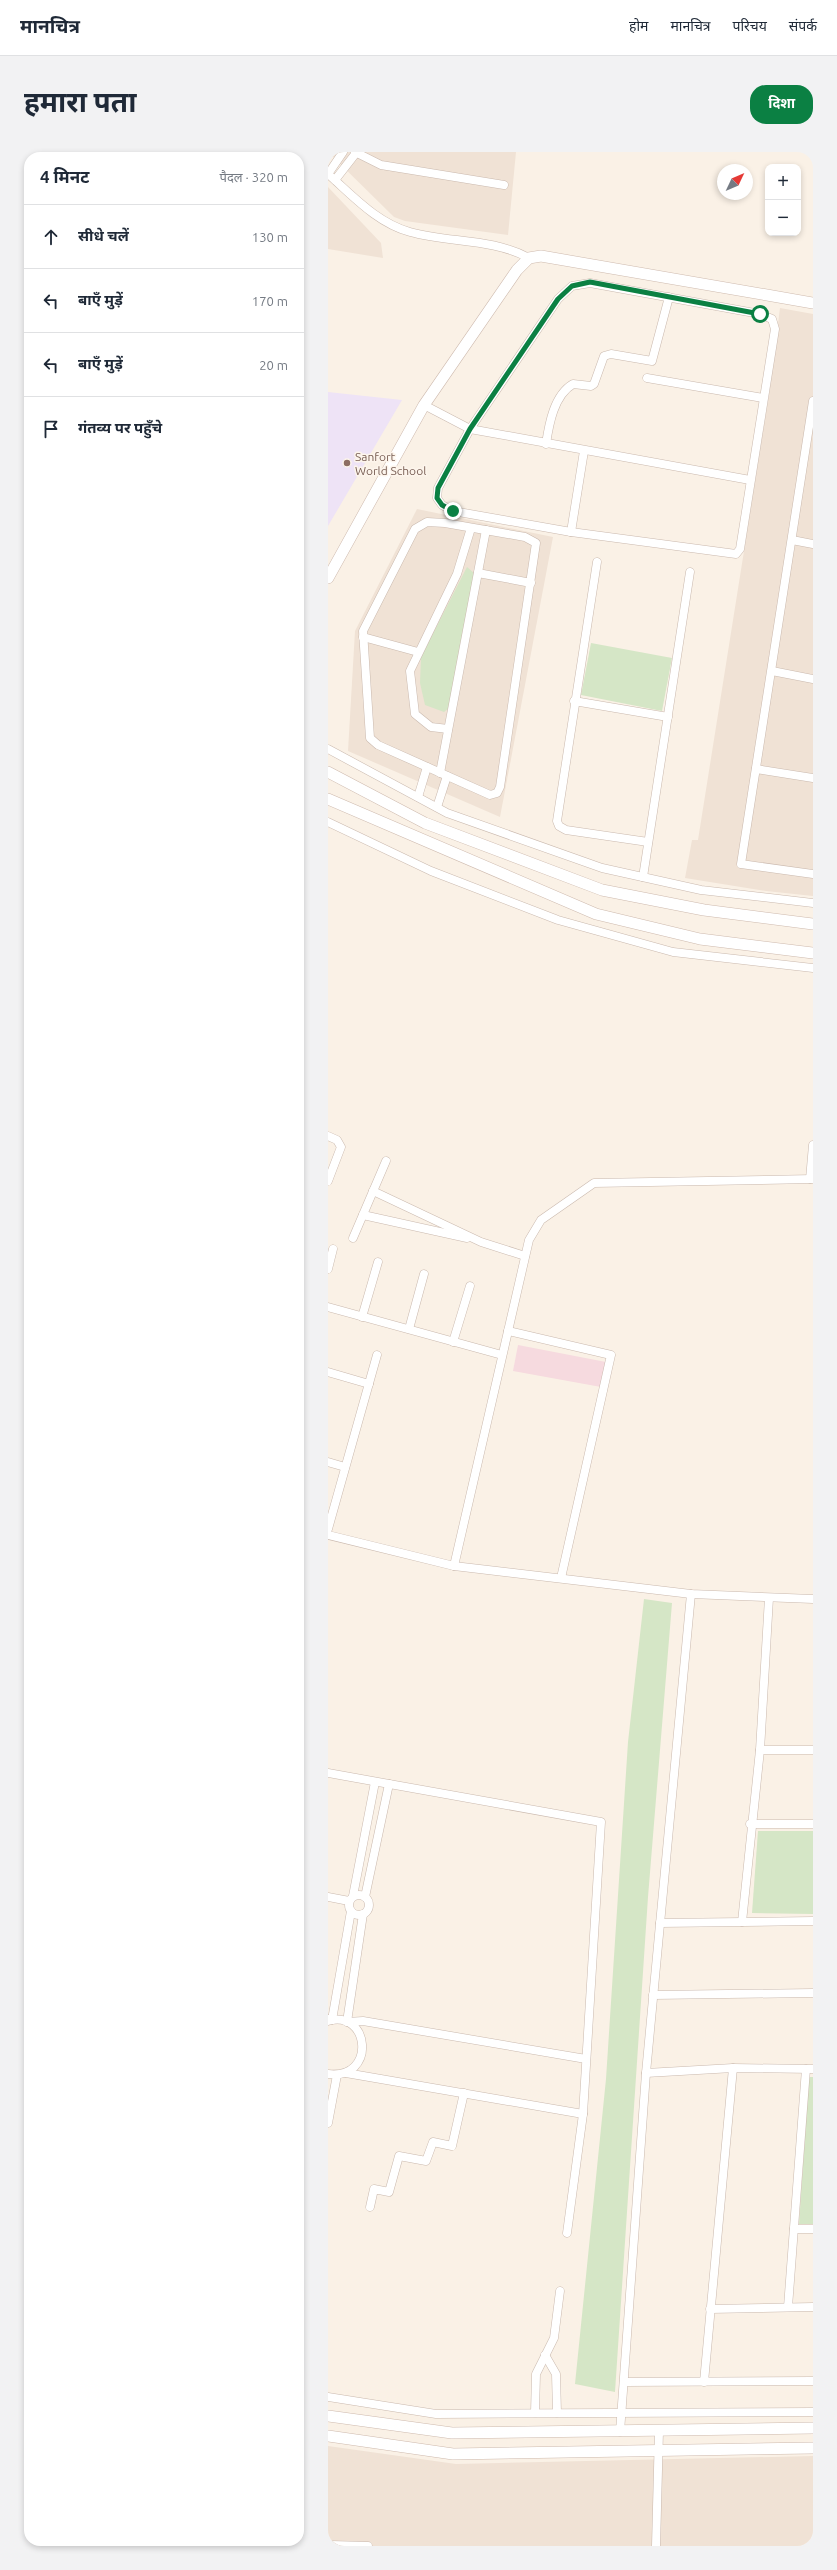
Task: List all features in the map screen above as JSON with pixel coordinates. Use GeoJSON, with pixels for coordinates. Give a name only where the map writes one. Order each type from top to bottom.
{"type":"FeatureCollection","features":[{"type":"Feature","properties":{"kind":"street"},"geometry":{"type":"LineString","coordinates":[[344,152],[328,174],[372,213],[399,228],[410,232],[499,246],[516,251],[529,258]]}},
{"type":"Feature","properties":{"kind":"street"},"geometry":{"type":"LineString","coordinates":[[335,180],[355,152],[382,165],[504,185]]}},
{"type":"Feature","properties":{"kind":"street"},"geometry":{"type":"LineString","coordinates":[[328,578],[424,405],[517,270],[529,258],[541,256],[813,303]]}},
{"type":"Feature","properties":{"kind":"street"},"geometry":{"type":"LineString","coordinates":[[590,282],[669,297],[760,314],[772,319],[775,329],[740,549],[733,556],[571,532],[453,511],[442,505],[437,498],[438,488],[470,429],[558,299],[572,286],[590,282]]}},
{"type":"Feature","properties":{"kind":"street"},"geometry":{"type":"LineString","coordinates":[[546,444],[553,415],[563,392],[573,384],[591,386],[594,384],[604,356],[611,354],[652,361],[669,297]]}},
{"type":"Feature","properties":{"kind":"street"},"geometry":{"type":"LineString","coordinates":[[647,378],[763,398]]}},
{"type":"Feature","properties":{"kind":"street"},"geometry":{"type":"LineString","coordinates":[[813,401],[809,459],[792,540],[741,864],[813,874]]}},
{"type":"Feature","properties":{"kind":"street"},"geometry":{"type":"LineString","coordinates":[[424,405],[470,429],[584,451],[750,480]]}},
{"type":"Feature","properties":{"kind":"street"},"geometry":{"type":"LineString","coordinates":[[571,532],[584,451]]}},
{"type":"Feature","properties":{"kind":"street"},"geometry":{"type":"LineString","coordinates":[[426,522],[471,528],[525,537],[536,543],[500,787],[497,793],[490,795],[378,745],[370,738],[363,631],[415,529],[426,522]]}},
{"type":"Feature","properties":{"kind":"street"},"geometry":{"type":"LineString","coordinates":[[448,729],[431,727],[415,714],[410,692],[410,671],[457,574],[471,528]]}},
{"type":"Feature","properties":{"kind":"street"},"geometry":{"type":"LineString","coordinates":[[437,807],[444,774],[448,729],[486,530]]}},
{"type":"Feature","properties":{"kind":"street"},"geometry":{"type":"LineString","coordinates":[[792,540],[813,544]]}},
{"type":"Feature","properties":{"kind":"street"},"geometry":{"type":"LineString","coordinates":[[597,562],[574,701],[557,821],[559,826],[566,830],[648,842]]}},
{"type":"Feature","properties":{"kind":"street"},"geometry":{"type":"LineString","coordinates":[[643,877],[690,572]]}},
{"type":"Feature","properties":{"kind":"street"},"geometry":{"type":"LineString","coordinates":[[478,573],[531,584]]}},
{"type":"Feature","properties":{"kind":"street"},"geometry":{"type":"LineString","coordinates":[[363,637],[418,652]]}},
{"type":"Feature","properties":{"kind":"street"},"geometry":{"type":"LineString","coordinates":[[772,671],[813,679]]}},
{"type":"Feature","properties":{"kind":"street"},"geometry":{"type":"LineString","coordinates":[[574,701],[668,717]]}},
{"type":"Feature","properties":{"kind":"street"},"geometry":{"type":"LineString","coordinates":[[328,749],[437,807],[602,868],[701,890],[813,903]]}},
{"type":"Feature","properties":{"kind":"street"},"geometry":{"type":"LineString","coordinates":[[418,797],[427,767]]}},
{"type":"Feature","properties":{"kind":"street"},"geometry":{"type":"LineString","coordinates":[[756,769],[813,778]]}},
{"type":"Feature","properties":{"kind":"street"},"geometry":{"type":"LineString","coordinates":[[328,772],[425,823],[602,890],[704,910],[813,924]]}},
{"type":"Feature","properties":{"kind":"street"},"geometry":{"type":"LineString","coordinates":[[328,799],[596,914],[700,939],[813,953]]}},
{"type":"Feature","properties":{"kind":"street"},"geometry":{"type":"LineString","coordinates":[[328,822],[432,871],[558,920],[673,952],[813,968]]}},
{"type":"Feature","properties":{"kind":"street"},"geometry":{"type":"LineString","coordinates":[[328,1136],[337,1140],[341,1147],[328,1181]]}},
{"type":"Feature","properties":{"kind":"street"},"geometry":{"type":"LineString","coordinates":[[454,1566],[529,1240],[541,1220],[594,1183],[811,1179],[813,1145]]}},
{"type":"Feature","properties":{"kind":"street"},"geometry":{"type":"LineString","coordinates":[[353,1238],[386,1161]]}},
{"type":"Feature","properties":{"kind":"street"},"geometry":{"type":"LineString","coordinates":[[373,1191],[481,1242]]}},
{"type":"Feature","properties":{"kind":"street"},"geometry":{"type":"LineString","coordinates":[[363,1215],[481,1242],[525,1256]]}},
{"type":"Feature","properties":{"kind":"street"},"geometry":{"type":"LineString","coordinates":[[328,1268],[333,1249]]}},
{"type":"Feature","properties":{"kind":"street"},"geometry":{"type":"LineString","coordinates":[[362,1316],[378,1262]]}},
{"type":"Feature","properties":{"kind":"street"},"geometry":{"type":"LineString","coordinates":[[409,1329],[424,1274]]}},
{"type":"Feature","properties":{"kind":"street"},"geometry":{"type":"LineString","coordinates":[[454,1342],[470,1286]]}},
{"type":"Feature","properties":{"kind":"street"},"geometry":{"type":"LineString","coordinates":[[328,1307],[502,1355]]}},
{"type":"Feature","properties":{"kind":"street"},"geometry":{"type":"LineString","coordinates":[[508,1331],[611,1355],[561,1578]]}},
{"type":"Feature","properties":{"kind":"street"},"geometry":{"type":"LineString","coordinates":[[328,1529],[377,1355]]}},
{"type":"Feature","properties":{"kind":"street"},"geometry":{"type":"LineString","coordinates":[[328,1372],[369,1384]]}},
{"type":"Feature","properties":{"kind":"street"},"geometry":{"type":"LineString","coordinates":[[328,1462],[345,1467]]}},
{"type":"Feature","properties":{"kind":"street"},"geometry":{"type":"LineString","coordinates":[[328,1535],[454,1566],[691,1594],[813,1600]]}},
{"type":"Feature","properties":{"kind":"street"},"geometry":{"type":"LineString","coordinates":[[620,2432],[646,2073],[691,1594]]}},
{"type":"Feature","properties":{"kind":"street"},"geometry":{"type":"LineString","coordinates":[[742,1922],[750,1824],[760,1750],[769,1598]]}},
{"type":"Feature","properties":{"kind":"street"},"geometry":{"type":"LineString","coordinates":[[760,1750],[813,1750]]}},
{"type":"Feature","properties":{"kind":"street"},"geometry":{"type":"LineString","coordinates":[[328,1773],[601,1822],[583,2114],[567,2233]]}},
{"type":"Feature","properties":{"kind":"street"},"geometry":{"type":"LineString","coordinates":[[375,1782],[351,1898],[350,1911],[329,2020],[347,2022],[363,2021],[586,2059]]}},
{"type":"Feature","properties":{"kind":"street"},"geometry":{"type":"LineString","coordinates":[[347,2022],[363,1914],[369,1906],[365,1897],[389,1784]]}},
{"type":"Feature","properties":{"kind":"street"},"geometry":{"type":"LineString","coordinates":[[750,1824],[813,1824]]}},
{"type":"Feature","properties":{"kind":"street"},"geometry":{"type":"LineString","coordinates":[[328,1897],[351,1898],[359,1894],[365,1897]]}},
{"type":"Feature","properties":{"kind":"street"},"geometry":{"type":"LineString","coordinates":[[350,1911],[356,1914],[363,1914]]}},
{"type":"Feature","properties":{"kind":"street"},"geometry":{"type":"LineString","coordinates":[[660,1923],[813,1921]]}},
{"type":"Feature","properties":{"kind":"street"},"geometry":{"type":"LineString","coordinates":[[653,1995],[813,1993]]}},
{"type":"Feature","properties":{"kind":"street"},"geometry":{"type":"LineString","coordinates":[[346,2073],[360,2060],[363,2051],[360,2034],[347,2022]]}},
{"type":"Feature","properties":{"kind":"street"},"geometry":{"type":"LineString","coordinates":[[646,2073],[733,2068],[809,2069],[788,2307]]}},
{"type":"Feature","properties":{"kind":"street"},"geometry":{"type":"LineString","coordinates":[[704,2382],[733,2068]]}},
{"type":"Feature","properties":{"kind":"street"},"geometry":{"type":"LineString","coordinates":[[328,2124],[332,2074],[346,2073],[583,2114]]}},
{"type":"Feature","properties":{"kind":"street"},"geometry":{"type":"LineString","coordinates":[[370,2207],[374,2189],[389,2192],[399,2156],[426,2161],[433,2142],[452,2146],[464,2093]]}},
{"type":"Feature","properties":{"kind":"street"},"geometry":{"type":"LineString","coordinates":[[794,2229],[813,2229]]}},
{"type":"Feature","properties":{"kind":"street"},"geometry":{"type":"LineString","coordinates":[[535,2413],[536,2374],[554,2338],[560,2291]]}},
{"type":"Feature","properties":{"kind":"street"},"geometry":{"type":"LineString","coordinates":[[710,2308],[813,2307]]}},
{"type":"Feature","properties":{"kind":"street"},"geometry":{"type":"LineString","coordinates":[[545,2355],[556,2374],[557,2413]]}},
{"type":"Feature","properties":{"kind":"street"},"geometry":{"type":"LineString","coordinates":[[624,2382],[813,2381]]}},
{"type":"Feature","properties":{"kind":"street"},"geometry":{"type":"LineString","coordinates":[[328,2398],[436,2414],[813,2412]]}},
{"type":"Feature","properties":{"kind":"street"},"geometry":{"type":"LineString","coordinates":[[328,2416],[452,2433],[620,2432],[813,2428]]}},
{"type":"Feature","properties":{"kind":"street"},"geometry":{"type":"LineString","coordinates":[[656,2546],[659,2431]]}},
{"type":"Feature","properties":{"kind":"street"},"geometry":{"type":"LineString","coordinates":[[328,2436],[454,2454],[813,2448]]}},
{"type":"Feature","properties":{"kind":"street"},"geometry":{"type":"LineString","coordinates":[[328,2545],[368,2546]]}},
{"type":"Feature","properties":{"kind":"shaded area"},"geometry":{"type":"Polygon","coordinates":[[[328,152],[516,152],[508,235],[405,221],[394,217],[328,152]]]}},
{"type":"Feature","properties":{"kind":"shaded area"},"geometry":{"type":"Polygon","coordinates":[[[328,187],[381,243],[383,258],[328,249],[328,187]]]}},
{"type":"Feature","properties":{"kind":"shaded area"},"geometry":{"type":"Polygon","coordinates":[[[780,308],[813,314],[813,896],[766,891],[685,878],[692,840],[698,840],[769,394],[780,308]]]}},
{"type":"Feature","properties":{"kind":"shaded area","name":"Sanfort World School"},"geometry":{"type":"Polygon","coordinates":[[[328,392],[402,400],[328,526],[328,392]]]}},
{"type":"Feature","properties":{"kind":"shaded area"},"geometry":{"type":"Polygon","coordinates":[[[417,509],[553,537],[500,817],[348,751],[355,631],[417,509]]]}},
{"type":"Feature","properties":{"kind":"shaded area"},"geometry":{"type":"Polygon","coordinates":[[[518,1345],[606,1362],[601,1387],[513,1371],[518,1345]]]}},
{"type":"Feature","properties":{"kind":"shaded area"},"geometry":{"type":"Polygon","coordinates":[[[328,2446],[456,2464],[813,2456],[813,2546],[328,2546],[328,2446]]]}},
{"type":"Feature","properties":{"kind":"green space"},"geometry":{"type":"Polygon","coordinates":[[[467,567],[475,574],[450,707],[444,712],[425,705],[420,683],[421,657],[467,567]]]}},
{"type":"Feature","properties":{"kind":"green space"},"geometry":{"type":"Polygon","coordinates":[[[591,643],[672,658],[662,711],[581,695],[591,643]]]}},
{"type":"Feature","properties":{"kind":"green space"},"geometry":{"type":"Polygon","coordinates":[[[644,1599],[672,1603],[648,1897],[615,2392],[575,2384],[606,2079],[628,1742],[644,1599]]]}},
{"type":"Feature","properties":{"kind":"green space"},"geometry":{"type":"Polygon","coordinates":[[[758,1831],[813,1831],[813,1914],[752,1913],[758,1831]]]}},
{"type":"Feature","properties":{"kind":"green space"},"geometry":{"type":"Polygon","coordinates":[[[809,2077],[813,2077],[813,2224],[799,2224],[809,2077]]]}},
{"type":"Feature","properties":{"kind":"place","name":"Sanfort World School"},"geometry":{"type":"Point","coordinates":[347,463]}},
{"type":"Feature","properties":{"kind":"route"},"geometry":{"type":"LineString","coordinates":[[453,511],[442,505],[437,498],[438,488],[470,429],[558,299],[572,286],[590,282],[760,314]]}}]}
